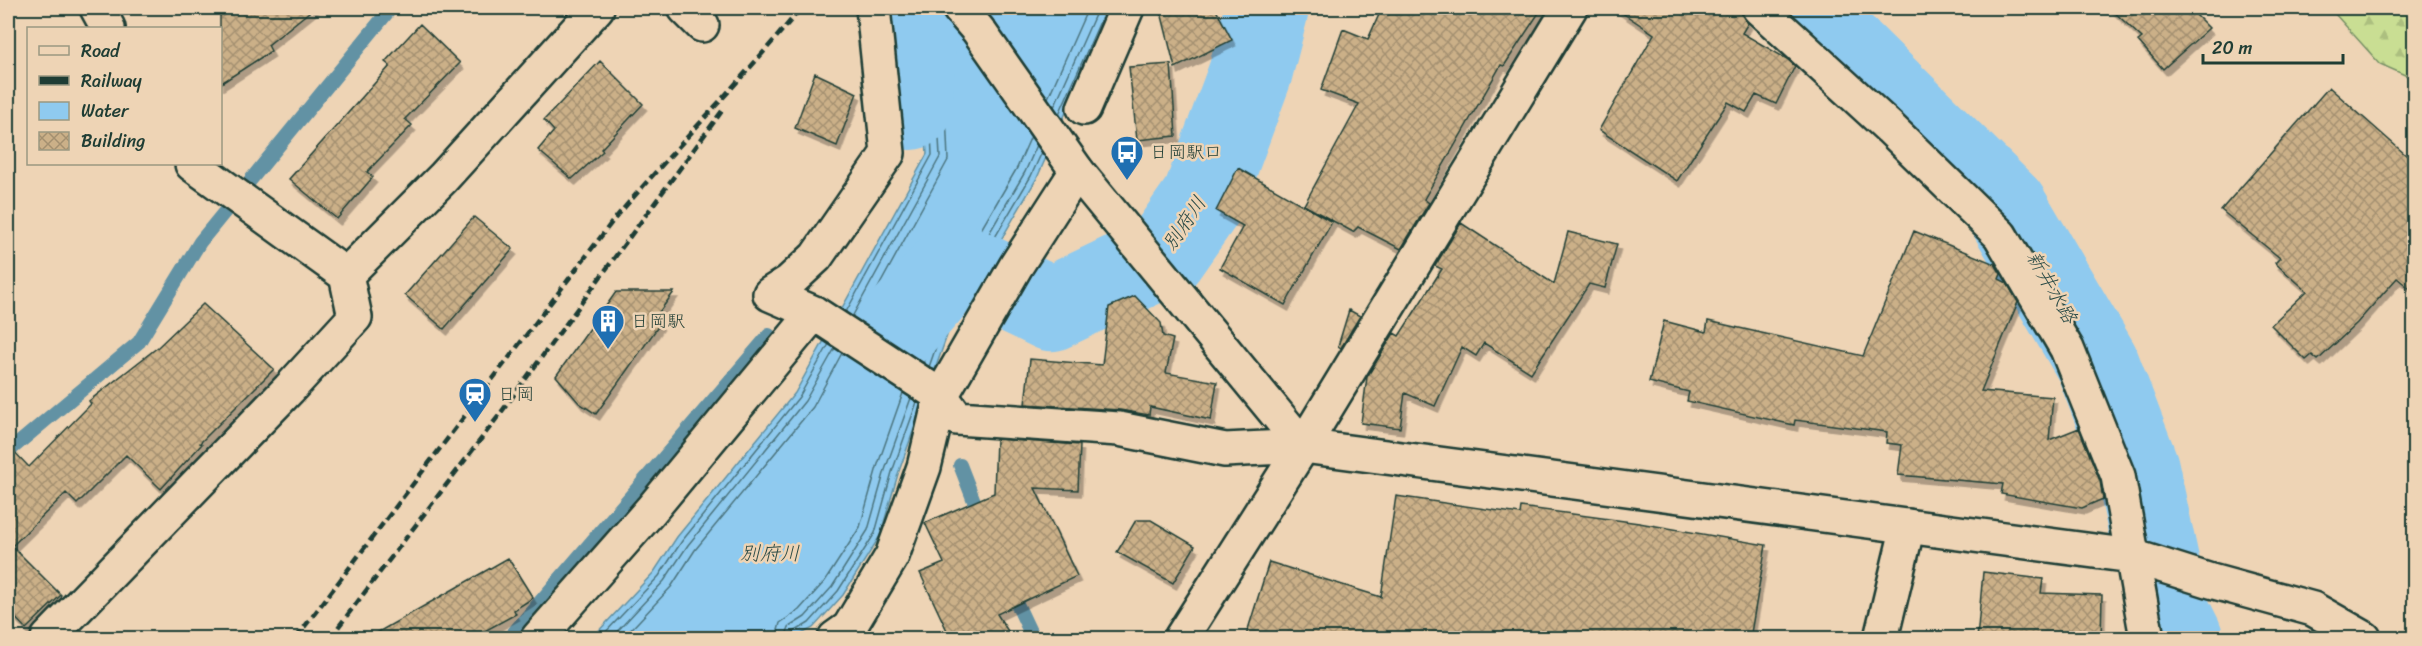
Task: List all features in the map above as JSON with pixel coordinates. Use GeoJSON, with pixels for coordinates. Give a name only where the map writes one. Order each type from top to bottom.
{"type":"FeatureCollection","features":[{"type":"Feature","properties":{"kind":"street"},"geometry":{"type":"LineString","coordinates":[[97,8],[107,27]]}},
{"type":"Feature","properties":{"kind":"street"},"geometry":{"type":"LineString","coordinates":[[346,275],[442,178],[597,8]]}},
{"type":"Feature","properties":{"kind":"street"},"geometry":{"type":"LineString","coordinates":[[873,8],[888,153],[816,257],[789,282],[770,294],[814,313],[941,396],[957,418],[1119,429],[1225,450],[1303,446],[2132,556],[2313,609],[2364,639]]}},
{"type":"Feature","properties":{"kind":"street"},"geometry":{"type":"LineString","coordinates":[[959,8],[978,30],[1077,171],[1303,446]]}},
{"type":"Feature","properties":{"kind":"street"},"geometry":{"type":"LineString","coordinates":[[1084,108],[1127,8]]}},
{"type":"Feature","properties":{"kind":"street"},"geometry":{"type":"LineString","coordinates":[[1181,639],[1303,446],[1570,8]]}},
{"type":"Feature","properties":{"kind":"street"},"geometry":{"type":"LineString","coordinates":[[1759,8],[1890,128],[2000,235],[2067,349],[2118,476],[2147,639]]}},
{"type":"Feature","properties":{"kind":"street"},"geometry":{"type":"LineString","coordinates":[[48,639],[356,317],[346,275],[202,171]]}},
{"type":"Feature","properties":{"kind":"street"},"geometry":{"type":"LineString","coordinates":[[835,639],[849,628],[892,556],[924,467],[941,396],[1016,266],[1077,171]]}},
{"type":"Feature","properties":{"kind":"street"},"geometry":{"type":"LineString","coordinates":[[538,639],[651,510],[814,313]]}},
{"type":"Feature","properties":{"kind":"street"},"geometry":{"type":"LineString","coordinates":[[1881,639],[1908,526]]}},
{"type":"Feature","properties":{"kind":"green space"},"geometry":{"type":"Polygon","coordinates":[[[2335,8],[2414,8],[2414,79],[2380,64],[2335,14],[2335,8]]]}},
{"type":"Feature","properties":{"kind":"water","name":"別府川"},"geometry":{"type":"Polygon","coordinates":[[[934,8],[1112,8],[1037,178],[950,327],[898,474],[880,536],[843,595],[813,628],[794,638],[592,638],[654,572],[677,537],[795,393],[927,154],[920,36],[934,8]]]}},
{"type":"Feature","properties":{"kind":"building"},"geometry":{"type":"Polygon","coordinates":[[[220,8],[314,8],[268,45],[271,51],[222,83],[222,27],[220,27],[220,8]]]}},
{"type":"Feature","properties":{"kind":"building"},"geometry":{"type":"Polygon","coordinates":[[[1160,8],[1215,8],[1232,40],[1175,68],[1160,8]]]}},
{"type":"Feature","properties":{"kind":"building"},"geometry":{"type":"Polygon","coordinates":[[[1382,8],[1542,8],[1504,66],[1501,65],[1424,199],[1429,203],[1401,249],[1358,227],[1353,232],[1304,205],[1359,104],[1321,90],[1343,29],[1368,39],[1382,8]]]}},
{"type":"Feature","properties":{"kind":"building"},"geometry":{"type":"Polygon","coordinates":[[[1615,8],[1741,8],[1741,14],[1748,23],[1742,33],[1795,66],[1776,104],[1756,95],[1746,112],[1728,102],[1677,181],[1599,130],[1654,34],[1615,8]]]}},
{"type":"Feature","properties":{"kind":"building"},"geometry":{"type":"Polygon","coordinates":[[[2110,8],[2189,8],[2209,28],[2163,69],[2138,41],[2142,38],[2110,8]]]}},
{"type":"Feature","properties":{"kind":"building"},"geometry":{"type":"Polygon","coordinates":[[[420,24],[460,63],[405,119],[412,125],[367,172],[373,177],[337,219],[289,179],[390,66],[385,62],[420,24]]]}},
{"type":"Feature","properties":{"kind":"building"},"geometry":{"type":"Polygon","coordinates":[[[600,61],[643,104],[601,149],[603,151],[572,179],[538,150],[554,131],[544,120],[600,61]]]}},
{"type":"Feature","properties":{"kind":"building"},"geometry":{"type":"Polygon","coordinates":[[[1171,64],[1176,136],[1137,140],[1129,67],[1171,64]]]}},
{"type":"Feature","properties":{"kind":"building"},"geometry":{"type":"Polygon","coordinates":[[[815,73],[857,93],[837,146],[795,128],[815,73]]]}},
{"type":"Feature","properties":{"kind":"building"},"geometry":{"type":"Polygon","coordinates":[[[2329,87],[2415,163],[2415,293],[2397,278],[2357,323],[2318,360],[2312,355],[2306,360],[2271,325],[2307,291],[2275,263],[2280,258],[2221,210],[2329,87]]]}},
{"type":"Feature","properties":{"kind":"building"},"geometry":{"type":"Polygon","coordinates":[[[1238,168],[1332,222],[1285,305],[1220,268],[1243,226],[1216,211],[1238,168]]]}},
{"type":"Feature","properties":{"kind":"building"},"geometry":{"type":"Polygon","coordinates":[[[474,217],[513,249],[444,329],[405,295],[474,217]]]}},
{"type":"Feature","properties":{"kind":"building"},"geometry":{"type":"Polygon","coordinates":[[[1461,223],[1554,284],[1568,232],[1617,244],[1605,288],[1589,284],[1531,373],[1484,343],[1476,356],[1462,347],[1435,406],[1405,393],[1400,428],[1361,423],[1367,377],[1394,333],[1399,336],[1442,269],[1435,266],[1461,223]]]}},
{"type":"Feature","properties":{"kind":"building"},"geometry":{"type":"Polygon","coordinates":[[[1914,231],[1995,264],[2001,274],[1999,279],[2007,283],[2018,302],[1981,391],[2053,397],[2049,440],[2079,428],[2100,481],[2103,499],[2082,508],[2001,494],[2003,484],[1898,475],[1902,445],[1886,443],[1887,432],[1795,420],[1794,425],[1687,401],[1689,392],[1649,382],[1664,321],[1706,332],[1708,321],[1863,356],[1914,231]]]}},
{"type":"Feature","properties":{"kind":"building","name":"日岡駅"},"geometry":{"type":"Polygon","coordinates":[[[616,292],[674,292],[654,319],[660,324],[596,414],[579,403],[556,376],[616,292]]]}},
{"type":"Feature","properties":{"kind":"building"},"geometry":{"type":"Polygon","coordinates":[[[1135,296],[1161,323],[1163,336],[1173,339],[1166,373],[1217,382],[1211,420],[1150,407],[1149,415],[1120,410],[1025,404],[1030,359],[1102,365],[1109,307],[1135,296]]]}},
{"type":"Feature","properties":{"kind":"building"},"geometry":{"type":"Polygon","coordinates":[[[203,304],[274,369],[200,443],[202,444],[161,489],[126,455],[77,504],[66,493],[12,546],[61,595],[26,629],[8,610],[8,445],[29,467],[91,404],[89,401],[158,347],[203,304]]]}},
{"type":"Feature","properties":{"kind":"building"},"geometry":{"type":"Polygon","coordinates":[[[1349,310],[1360,316],[1341,348],[1338,346],[1349,310]]]}},
{"type":"Feature","properties":{"kind":"building"},"geometry":{"type":"Polygon","coordinates":[[[996,439],[1080,445],[1078,490],[1035,488],[1077,576],[997,614],[1013,639],[951,639],[920,573],[944,563],[925,523],[994,493],[996,439]]]}},
{"type":"Feature","properties":{"kind":"building"},"geometry":{"type":"Polygon","coordinates":[[[1396,496],[1520,514],[1521,507],[1639,523],[1766,545],[1750,639],[1245,639],[1269,562],[1381,597],[1396,496]]]}},
{"type":"Feature","properties":{"kind":"building"},"geometry":{"type":"Polygon","coordinates":[[[1136,520],[1151,520],[1195,546],[1173,583],[1117,552],[1136,520]]]}},
{"type":"Feature","properties":{"kind":"building"},"geometry":{"type":"Polygon","coordinates":[[[508,558],[533,598],[514,610],[516,614],[470,639],[366,639],[508,558]]]}},
{"type":"Feature","properties":{"kind":"building"},"geometry":{"type":"Polygon","coordinates":[[[1983,572],[2043,579],[2041,593],[2102,595],[2101,639],[1977,639],[1983,572]]]}},
{"type":"Feature","properties":{"kind":"waterway"},"geometry":{"type":"LineString","coordinates":[[8,452],[139,342],[200,242],[391,8]]}},
{"type":"Feature","properties":{"kind":"waterway","name":"別府川"},"geometry":{"type":"LineString","coordinates":[[911,108],[915,24],[923,8]]}},
{"type":"Feature","properties":{"kind":"waterway","name":"別府川"},"geometry":{"type":"LineString","coordinates":[[898,328],[955,263],[1051,309],[1164,255],[1204,198],[1250,74],[1267,8]]}},
{"type":"Feature","properties":{"kind":"waterway","name":"新井水路"},"geometry":{"type":"LineString","coordinates":[[1803,8],[2006,208],[2097,363],[2137,468],[2168,612],[2181,638]]}},
{"type":"Feature","properties":{"kind":"waterway"},"geometry":{"type":"LineString","coordinates":[[901,104],[903,20]]}},
{"type":"Feature","properties":{"kind":"waterway"},"geometry":{"type":"LineString","coordinates":[[509,638],[769,335]]}},
{"type":"Feature","properties":{"kind":"waterway"},"geometry":{"type":"LineString","coordinates":[[960,465],[981,519]]}},
{"type":"Feature","properties":{"kind":"waterway"},"geometry":{"type":"LineString","coordinates":[[1010,589],[1033,638]]}},
{"type":"Feature","properties":{"kind":"railway"},"geometry":{"type":"LineString","coordinates":[[296,638],[612,222],[801,8]]}},
{"type":"Feature","properties":{"kind":"railway"},"geometry":{"type":"LineString","coordinates":[[330,638],[497,418],[722,111]]}},
{"type":"Feature","properties":{"kind":"place","name":"日岡駅口"},"geometry":{"type":"Point","coordinates":[1127,181]}},
{"type":"Feature","properties":{"kind":"place","name":"日岡駅"},"geometry":{"type":"Point","coordinates":[608,350]}},
{"type":"Feature","properties":{"kind":"place","name":"日岡"},"geometry":{"type":"Point","coordinates":[475,423]}}]}
